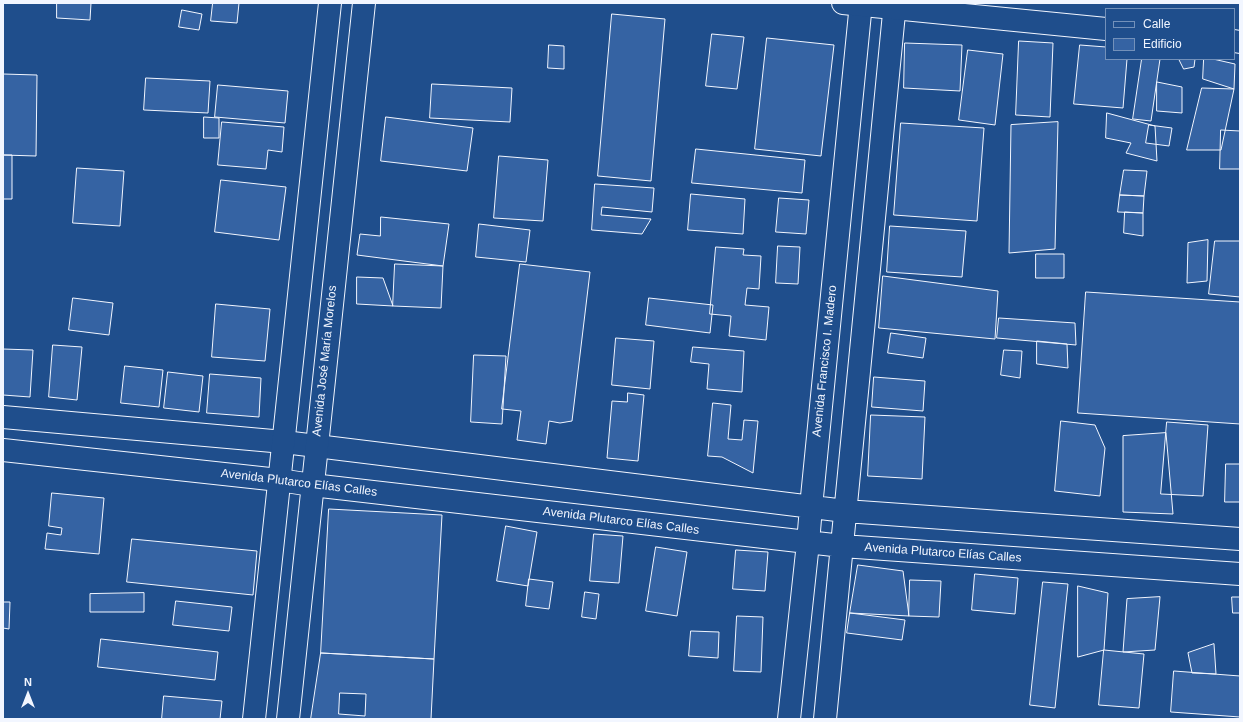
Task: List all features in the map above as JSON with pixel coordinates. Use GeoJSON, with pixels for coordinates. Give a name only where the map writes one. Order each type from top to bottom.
{"type":"FeatureCollection","features":[{"type":"Feature","properties":{"kind":"street"},"geometry":{"type":"LineString","coordinates":[[254,719],[330,3]]}},
{"type":"Feature","properties":{"kind":"street","name":"Avenida José María Morelos"},"geometry":{"type":"LineString","coordinates":[[288,719],[364,3]]}},
{"type":"Feature","properties":{"kind":"street"},"geometry":{"type":"LineString","coordinates":[[855,4],[895,6],[1105,29]]}},
{"type":"Feature","properties":{"kind":"street","name":"Avenida Francisco I. Madero"},"geometry":{"type":"LineString","coordinates":[[789,719],[808,543],[855,4]]}},
{"type":"Feature","properties":{"kind":"street"},"geometry":{"type":"LineString","coordinates":[[825,719],[895,6]]}},
{"type":"Feature","properties":{"kind":"street"},"geometry":{"type":"LineString","coordinates":[[3,417],[284,442],[845,511],[1240,539]]}},
{"type":"Feature","properties":{"kind":"street","name":"Avenida Plutarco Elías Calles"},"geometry":{"type":"LineString","coordinates":[[3,450],[279,480],[808,543],[1240,574]]}},
{"type":"Feature","properties":{"kind":"building"},"geometry":{"type":"Polygon","coordinates":[[[57,3],[91,3],[90,20],[57,18],[57,3]]]}},
{"type":"Feature","properties":{"kind":"building"},"geometry":{"type":"Polygon","coordinates":[[[213,3],[239,3],[237,23],[211,21],[213,3]]]}},
{"type":"Feature","properties":{"kind":"building"},"geometry":{"type":"Polygon","coordinates":[[[182,10],[202,14],[199,30],[179,27],[182,10]]]}},
{"type":"Feature","properties":{"kind":"building"},"geometry":{"type":"Polygon","coordinates":[[[612,14],[665,19],[651,181],[598,176],[612,14]]]}},
{"type":"Feature","properties":{"kind":"building"},"geometry":{"type":"Polygon","coordinates":[[[712,34],[744,37],[737,89],[706,86],[712,34]]]}},
{"type":"Feature","properties":{"kind":"building"},"geometry":{"type":"Polygon","coordinates":[[[767,38],[834,45],[821,156],[755,149],[767,38]]]}},
{"type":"Feature","properties":{"kind":"building"},"geometry":{"type":"Polygon","coordinates":[[[1019,41],[1053,43],[1050,117],[1016,115],[1019,41]]]}},
{"type":"Feature","properties":{"kind":"building"},"geometry":{"type":"Polygon","coordinates":[[[905,43],[962,45],[960,91],[904,88],[905,43]]]}},
{"type":"Feature","properties":{"kind":"building"},"geometry":{"type":"Polygon","coordinates":[[[549,45],[564,46],[564,69],[548,68],[549,45]]]}},
{"type":"Feature","properties":{"kind":"building"},"geometry":{"type":"Polygon","coordinates":[[[1080,45],[1105,47],[1105,60],[1127,60],[1123,108],[1074,104],[1080,45]]]}},
{"type":"Feature","properties":{"kind":"building"},"geometry":{"type":"Polygon","coordinates":[[[968,50],[1003,54],[995,125],[959,120],[968,50]]]}},
{"type":"Feature","properties":{"kind":"building"},"geometry":{"type":"Polygon","coordinates":[[[1142,60],[1160,60],[1151,121],[1133,119],[1142,60]]]}},
{"type":"Feature","properties":{"kind":"building"},"geometry":{"type":"Polygon","coordinates":[[[1180,60],[1195,60],[1194,67],[1184,69],[1180,60]]]}},
{"type":"Feature","properties":{"kind":"building"},"geometry":{"type":"Polygon","coordinates":[[[1204,60],[1217,60],[1235,64],[1234,89],[1203,79],[1204,60]]]}},
{"type":"Feature","properties":{"kind":"building"},"geometry":{"type":"Polygon","coordinates":[[[3,74],[37,75],[36,156],[3,155],[3,74]]]}},
{"type":"Feature","properties":{"kind":"building"},"geometry":{"type":"Polygon","coordinates":[[[146,78],[210,81],[208,113],[144,110],[146,78]]]}},
{"type":"Feature","properties":{"kind":"building"},"geometry":{"type":"Polygon","coordinates":[[[1157,82],[1182,87],[1182,113],[1157,111],[1157,82]]]}},
{"type":"Feature","properties":{"kind":"building"},"geometry":{"type":"Polygon","coordinates":[[[432,84],[512,88],[510,122],[430,118],[432,84]]]}},
{"type":"Feature","properties":{"kind":"building"},"geometry":{"type":"Polygon","coordinates":[[[218,85],[288,91],[285,123],[215,117],[218,85]]]}},
{"type":"Feature","properties":{"kind":"building"},"geometry":{"type":"Polygon","coordinates":[[[1202,88],[1234,89],[1221,150],[1187,150],[1202,88]]]}},
{"type":"Feature","properties":{"kind":"building"},"geometry":{"type":"Polygon","coordinates":[[[1107,113],[1155,126],[1157,161],[1126,153],[1131,143],[1106,138],[1107,113]]]}},
{"type":"Feature","properties":{"kind":"building"},"geometry":{"type":"Polygon","coordinates":[[[204,117],[219,118],[219,138],[204,138],[204,117]]]}},
{"type":"Feature","properties":{"kind":"building"},"geometry":{"type":"Polygon","coordinates":[[[386,117],[473,128],[467,171],[381,161],[386,117]]]}},
{"type":"Feature","properties":{"kind":"building"},"geometry":{"type":"Polygon","coordinates":[[[222,122],[284,127],[282,152],[268,150],[266,169],[218,165],[222,122]]]}},
{"type":"Feature","properties":{"kind":"building"},"geometry":{"type":"Polygon","coordinates":[[[1058,122],[1055,249],[1009,253],[1011,125],[1058,122]]]}},
{"type":"Feature","properties":{"kind":"building"},"geometry":{"type":"Polygon","coordinates":[[[901,123],[984,128],[977,221],[894,215],[901,123]]]}},
{"type":"Feature","properties":{"kind":"building"},"geometry":{"type":"Polygon","coordinates":[[[1149,125],[1172,128],[1169,146],[1146,143],[1149,125]]]}},
{"type":"Feature","properties":{"kind":"building"},"geometry":{"type":"Polygon","coordinates":[[[1221,130],[1240,131],[1240,169],[1220,169],[1221,130]]]}},
{"type":"Feature","properties":{"kind":"building"},"geometry":{"type":"Polygon","coordinates":[[[696,149],[805,160],[802,193],[692,183],[696,149]]]}},
{"type":"Feature","properties":{"kind":"building"},"geometry":{"type":"Polygon","coordinates":[[[3,155],[12,155],[12,199],[3,199],[3,155]]]}},
{"type":"Feature","properties":{"kind":"building"},"geometry":{"type":"Polygon","coordinates":[[[499,156],[548,160],[543,221],[494,218],[499,156]]]}},
{"type":"Feature","properties":{"kind":"building"},"geometry":{"type":"Polygon","coordinates":[[[77,168],[124,171],[120,226],[73,223],[77,168]]]}},
{"type":"Feature","properties":{"kind":"building"},"geometry":{"type":"Polygon","coordinates":[[[1124,170],[1147,171],[1144,196],[1120,195],[1124,170]]]}},
{"type":"Feature","properties":{"kind":"building"},"geometry":{"type":"Polygon","coordinates":[[[221,180],[286,187],[279,240],[215,232],[221,180]]]}},
{"type":"Feature","properties":{"kind":"building"},"geometry":{"type":"Polygon","coordinates":[[[595,184],[654,188],[652,212],[602,207],[601,215],[651,219],[642,234],[592,230],[595,184]]]}},
{"type":"Feature","properties":{"kind":"building"},"geometry":{"type":"Polygon","coordinates":[[[691,194],[745,199],[743,234],[688,230],[691,194]]]}},
{"type":"Feature","properties":{"kind":"building"},"geometry":{"type":"Polygon","coordinates":[[[1120,195],[1144,196],[1143,213],[1118,212],[1120,195]]]}},
{"type":"Feature","properties":{"kind":"building"},"geometry":{"type":"Polygon","coordinates":[[[779,198],[809,200],[806,234],[776,232],[779,198]]]}},
{"type":"Feature","properties":{"kind":"building"},"geometry":{"type":"Polygon","coordinates":[[[1125,212],[1143,213],[1143,236],[1124,233],[1125,212]]]}},
{"type":"Feature","properties":{"kind":"building"},"geometry":{"type":"Polygon","coordinates":[[[381,217],[449,224],[443,266],[357,255],[360,234],[380,236],[381,217]]]}},
{"type":"Feature","properties":{"kind":"building"},"geometry":{"type":"Polygon","coordinates":[[[479,224],[530,230],[526,262],[476,257],[479,224]]]}},
{"type":"Feature","properties":{"kind":"building"},"geometry":{"type":"Polygon","coordinates":[[[890,226],[966,231],[962,277],[887,272],[890,226]]]}},
{"type":"Feature","properties":{"kind":"building"},"geometry":{"type":"Polygon","coordinates":[[[1208,240],[1207,281],[1187,283],[1188,243],[1208,240]]]}},
{"type":"Feature","properties":{"kind":"building"},"geometry":{"type":"Polygon","coordinates":[[[1215,241],[1240,241],[1240,297],[1209,294],[1215,241]]]}},
{"type":"Feature","properties":{"kind":"building"},"geometry":{"type":"Polygon","coordinates":[[[778,246],[800,247],[798,284],[776,283],[778,246]]]}},
{"type":"Feature","properties":{"kind":"building"},"geometry":{"type":"Polygon","coordinates":[[[716,247],[744,249],[743,255],[761,256],[759,289],[747,288],[745,305],[769,307],[766,340],[729,336],[731,316],[710,314],[716,247]]]}},
{"type":"Feature","properties":{"kind":"building"},"geometry":{"type":"Polygon","coordinates":[[[1036,254],[1064,254],[1064,278],[1036,278],[1036,254]]]}},
{"type":"Feature","properties":{"kind":"building"},"geometry":{"type":"Polygon","coordinates":[[[395,264],[443,266],[441,308],[393,306],[395,264]]]}},
{"type":"Feature","properties":{"kind":"building"},"geometry":{"type":"Polygon","coordinates":[[[520,264],[590,272],[572,421],[560,423],[549,421],[546,444],[517,440],[521,411],[502,409],[520,264]]]}},
{"type":"Feature","properties":{"kind":"building"},"geometry":{"type":"Polygon","coordinates":[[[883,276],[998,291],[995,339],[879,328],[883,276]]]}},
{"type":"Feature","properties":{"kind":"building"},"geometry":{"type":"Polygon","coordinates":[[[357,277],[383,278],[393,306],[357,304],[357,277]]]}},
{"type":"Feature","properties":{"kind":"building"},"geometry":{"type":"Polygon","coordinates":[[[1086,292],[1240,302],[1240,424],[1078,413],[1086,292]]]}},
{"type":"Feature","properties":{"kind":"building"},"geometry":{"type":"Polygon","coordinates":[[[73,298],[113,303],[109,335],[69,330],[73,298]]]}},
{"type":"Feature","properties":{"kind":"building"},"geometry":{"type":"Polygon","coordinates":[[[649,298],[713,305],[710,333],[646,325],[649,298]]]}},
{"type":"Feature","properties":{"kind":"building"},"geometry":{"type":"Polygon","coordinates":[[[216,304],[270,309],[265,361],[212,357],[216,304]]]}},
{"type":"Feature","properties":{"kind":"building"},"geometry":{"type":"Polygon","coordinates":[[[999,318],[1075,323],[1076,345],[997,338],[999,318]]]}},
{"type":"Feature","properties":{"kind":"building"},"geometry":{"type":"Polygon","coordinates":[[[891,333],[926,338],[923,358],[888,353],[891,333]]]}},
{"type":"Feature","properties":{"kind":"building"},"geometry":{"type":"Polygon","coordinates":[[[616,338],[654,341],[650,389],[612,385],[616,338]]]}},
{"type":"Feature","properties":{"kind":"building"},"geometry":{"type":"Polygon","coordinates":[[[1037,341],[1067,344],[1068,368],[1037,364],[1037,341]]]}},
{"type":"Feature","properties":{"kind":"building"},"geometry":{"type":"Polygon","coordinates":[[[53,345],[82,347],[77,400],[49,397],[53,345]]]}},
{"type":"Feature","properties":{"kind":"building"},"geometry":{"type":"Polygon","coordinates":[[[693,347],[744,351],[742,392],[707,389],[709,364],[691,362],[693,347]]]}},
{"type":"Feature","properties":{"kind":"building"},"geometry":{"type":"Polygon","coordinates":[[[3,349],[33,350],[30,397],[3,395],[3,349]]]}},
{"type":"Feature","properties":{"kind":"building"},"geometry":{"type":"Polygon","coordinates":[[[1004,350],[1022,351],[1020,378],[1001,375],[1004,350]]]}},
{"type":"Feature","properties":{"kind":"building"},"geometry":{"type":"Polygon","coordinates":[[[474,355],[506,356],[502,424],[471,422],[474,355]]]}},
{"type":"Feature","properties":{"kind":"building"},"geometry":{"type":"Polygon","coordinates":[[[125,366],[163,370],[159,407],[121,403],[125,366]]]}},
{"type":"Feature","properties":{"kind":"building"},"geometry":{"type":"Polygon","coordinates":[[[168,372],[203,376],[199,412],[164,408],[168,372]]]}},
{"type":"Feature","properties":{"kind":"building"},"geometry":{"type":"Polygon","coordinates":[[[210,374],[261,378],[259,417],[207,413],[210,374]]]}},
{"type":"Feature","properties":{"kind":"building"},"geometry":{"type":"Polygon","coordinates":[[[874,377],[925,381],[923,411],[872,407],[874,377]]]}},
{"type":"Feature","properties":{"kind":"building"},"geometry":{"type":"Polygon","coordinates":[[[628,393],[644,395],[638,461],[607,458],[612,401],[627,402],[628,393]]]}},
{"type":"Feature","properties":{"kind":"building"},"geometry":{"type":"Polygon","coordinates":[[[713,403],[731,405],[728,439],[742,440],[744,420],[758,421],[753,473],[722,457],[708,456],[713,403]]]}},
{"type":"Feature","properties":{"kind":"building"},"geometry":{"type":"Polygon","coordinates":[[[871,415],[925,417],[922,479],[868,476],[871,415]]]}},
{"type":"Feature","properties":{"kind":"building"},"geometry":{"type":"Polygon","coordinates":[[[1061,421],[1095,425],[1105,448],[1100,496],[1055,491],[1061,421]]]}},
{"type":"Feature","properties":{"kind":"building"},"geometry":{"type":"Polygon","coordinates":[[[1167,422],[1208,425],[1203,496],[1161,494],[1167,422]]]}},
{"type":"Feature","properties":{"kind":"building"},"geometry":{"type":"Polygon","coordinates":[[[1166,433],[1173,514],[1123,512],[1123,436],[1166,433]]]}},
{"type":"Feature","properties":{"kind":"building"},"geometry":{"type":"Polygon","coordinates":[[[1226,464],[1240,464],[1240,502],[1225,502],[1226,464]]]}},
{"type":"Feature","properties":{"kind":"building"},"geometry":{"type":"Polygon","coordinates":[[[52,493],[104,498],[99,554],[45,549],[47,533],[61,535],[62,528],[49,526],[52,493]]]}},
{"type":"Feature","properties":{"kind":"building"},"geometry":{"type":"Polygon","coordinates":[[[329,509],[442,515],[434,659],[321,653],[329,509]]]}},
{"type":"Feature","properties":{"kind":"building"},"geometry":{"type":"Polygon","coordinates":[[[506,526],[537,532],[528,586],[497,581],[506,526]]]}},
{"type":"Feature","properties":{"kind":"building"},"geometry":{"type":"Polygon","coordinates":[[[594,534],[623,536],[619,583],[590,581],[594,534]]]}},
{"type":"Feature","properties":{"kind":"building"},"geometry":{"type":"Polygon","coordinates":[[[132,539],[257,551],[253,595],[127,582],[132,539]]]}},
{"type":"Feature","properties":{"kind":"building"},"geometry":{"type":"Polygon","coordinates":[[[656,547],[687,552],[677,616],[646,611],[656,547]]]}},
{"type":"Feature","properties":{"kind":"building"},"geometry":{"type":"Polygon","coordinates":[[[736,550],[768,552],[765,591],[733,589],[736,550]]]}},
{"type":"Feature","properties":{"kind":"building"},"geometry":{"type":"Polygon","coordinates":[[[858,565],[903,571],[909,616],[850,613],[858,565]]]}},
{"type":"Feature","properties":{"kind":"building"},"geometry":{"type":"Polygon","coordinates":[[[975,574],[1018,578],[1015,614],[972,610],[975,574]]]}},
{"type":"Feature","properties":{"kind":"building"},"geometry":{"type":"Polygon","coordinates":[[[529,579],[553,582],[549,609],[526,606],[529,579]]]}},
{"type":"Feature","properties":{"kind":"building"},"geometry":{"type":"Polygon","coordinates":[[[910,580],[941,581],[939,617],[909,616],[910,580]]]}},
{"type":"Feature","properties":{"kind":"building"},"geometry":{"type":"Polygon","coordinates":[[[1043,582],[1068,584],[1055,708],[1030,705],[1043,582]]]}},
{"type":"Feature","properties":{"kind":"building"},"geometry":{"type":"Polygon","coordinates":[[[1078,586],[1108,593],[1104,650],[1078,657],[1078,586]]]}},
{"type":"Feature","properties":{"kind":"building"},"geometry":{"type":"Polygon","coordinates":[[[585,592],[599,594],[596,619],[582,617],[585,592]]]}},
{"type":"Feature","properties":{"kind":"building"},"geometry":{"type":"Polygon","coordinates":[[[144,593],[144,612],[90,612],[90,594],[144,593]]]}},
{"type":"Feature","properties":{"kind":"building"},"geometry":{"type":"Polygon","coordinates":[[[1160,597],[1155,650],[1123,652],[1127,599],[1160,597]]]}},
{"type":"Feature","properties":{"kind":"building"},"geometry":{"type":"Polygon","coordinates":[[[1232,597],[1240,597],[1240,613],[1233,613],[1232,597]]]}},
{"type":"Feature","properties":{"kind":"building"},"geometry":{"type":"Polygon","coordinates":[[[176,601],[232,607],[229,631],[173,625],[176,601]]]}},
{"type":"Feature","properties":{"kind":"building"},"geometry":{"type":"Polygon","coordinates":[[[3,602],[10,602],[9,629],[3,628],[3,602]]]}},
{"type":"Feature","properties":{"kind":"building"},"geometry":{"type":"Polygon","coordinates":[[[850,613],[905,620],[902,640],[847,633],[850,613]]]}},
{"type":"Feature","properties":{"kind":"building"},"geometry":{"type":"Polygon","coordinates":[[[737,616],[763,617],[761,672],[734,671],[737,616]]]}},
{"type":"Feature","properties":{"kind":"building"},"geometry":{"type":"Polygon","coordinates":[[[691,631],[719,632],[718,658],[689,656],[691,631]]]}},
{"type":"Feature","properties":{"kind":"building"},"geometry":{"type":"Polygon","coordinates":[[[101,639],[218,652],[215,680],[98,667],[101,639]]]}},
{"type":"Feature","properties":{"kind":"building"},"geometry":{"type":"Polygon","coordinates":[[[1214,644],[1216,674],[1192,673],[1188,653],[1214,644]]]}},
{"type":"Feature","properties":{"kind":"building"},"geometry":{"type":"Polygon","coordinates":[[[1104,650],[1144,654],[1139,708],[1099,705],[1104,650]]]}},
{"type":"Feature","properties":{"kind":"building"},"geometry":{"type":"Polygon","coordinates":[[[321,653],[434,659],[431,719],[311,719],[321,653]]]}},
{"type":"Feature","properties":{"kind":"building"},"geometry":{"type":"Polygon","coordinates":[[[1174,671],[1240,676],[1240,717],[1171,712],[1174,671]]]}},
{"type":"Feature","properties":{"kind":"building"},"geometry":{"type":"Polygon","coordinates":[[[340,693],[366,694],[365,716],[339,714],[340,693]]]}},
{"type":"Feature","properties":{"kind":"building"},"geometry":{"type":"Polygon","coordinates":[[[164,696],[222,701],[220,719],[162,719],[164,696]]]}}]}
